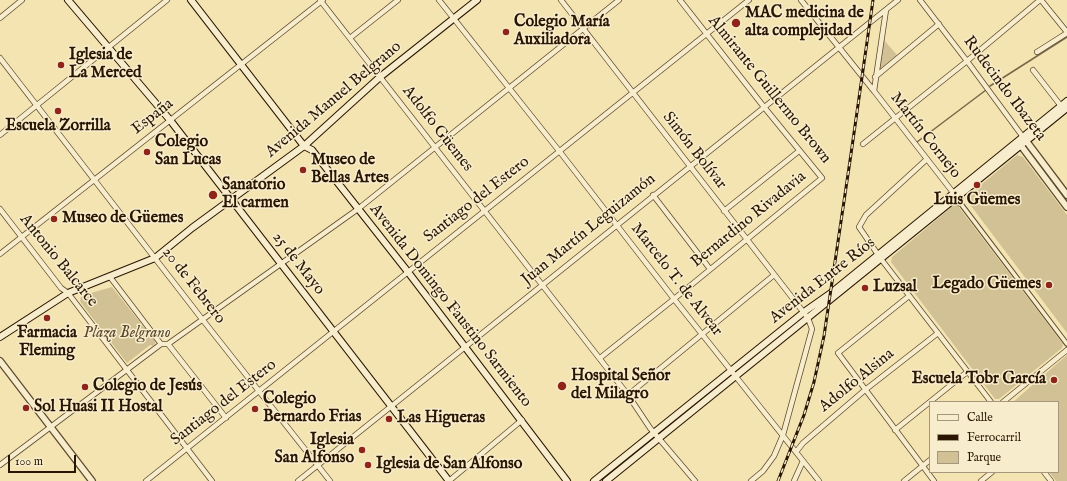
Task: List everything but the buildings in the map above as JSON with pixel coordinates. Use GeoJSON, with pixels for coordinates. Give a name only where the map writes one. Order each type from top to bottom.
{"type":"FeatureCollection","features":[{"type":"Feature","properties":{"kind":"main road","name":"25 de Mayo"},"geometry":{"type":"LineString","coordinates":[[68,0],[170,120],[232,198],[281,264],[449,481]]}},
{"type":"Feature","properties":{"kind":"main road","name":"Avenida Domingo Faustino Sarmiento"},"geometry":{"type":"LineString","coordinates":[[191,0],[304,146],[312,150],[408,272],[568,481]]}},
{"type":"Feature","properties":{"kind":"main road","name":"Avenida Manuel Belgrano"},"geometry":{"type":"LineString","coordinates":[[0,337],[68,293],[155,258],[232,198],[304,146],[380,77],[477,0]]}},
{"type":"Feature","properties":{"kind":"main road","name":"Avenida Entre Ríos"},"geometry":{"type":"LineString","coordinates":[[594,481],[731,371],[837,291],[1024,139],[1065,110],[1067,101]]}},
{"type":"Feature","properties":{"kind":"main road","name":"Avenida Entre Ríos"},"geometry":{"type":"LineString","coordinates":[[879,256],[951,202],[957,194]]}},
{"type":"Feature","properties":{"kind":"main road","name":"Avenida Entre Ríos"},"geometry":{"type":"LineString","coordinates":[[606,481],[736,377],[806,315]]}},
{"type":"Feature","properties":{"kind":"street"},"geometry":{"type":"LineString","coordinates":[[0,18],[22,0]]}},
{"type":"Feature","properties":{"kind":"street"},"geometry":{"type":"LineString","coordinates":[[0,134],[167,0]]}},
{"type":"Feature","properties":{"kind":"street","name":"España"},"geometry":{"type":"LineString","coordinates":[[0,254],[322,0]]}},
{"type":"Feature","properties":{"kind":"street","name":"Adolfo Güemes"},"geometry":{"type":"LineString","coordinates":[[322,0],[435,148],[600,358],[654,432],[695,481]]}},
{"type":"Feature","properties":{"kind":"street"},"geometry":{"type":"LineString","coordinates":[[350,38],[398,0]]}},
{"type":"Feature","properties":{"kind":"street","name":"Marcelo T. de Alvear"},"geometry":{"type":"LineString","coordinates":[[440,0],[674,299],[819,481]]}},
{"type":"Feature","properties":{"kind":"street","name":"Simón Bolívar"},"geometry":{"type":"LineString","coordinates":[[561,0],[806,315]]}},
{"type":"Feature","properties":{"kind":"street"},"geometry":{"type":"LineString","coordinates":[[0,465],[161,344],[168,344],[358,209],[619,0]]}},
{"type":"Feature","properties":{"kind":"street","name":"Santiago del Estero"},"geometry":{"type":"LineString","coordinates":[[146,481],[749,0]]}},
{"type":"Feature","properties":{"kind":"street","name":"Martín Cornejo"},"geometry":{"type":"LineString","coordinates":[[801,0],[927,159],[957,194]]}},
{"type":"Feature","properties":{"kind":"street","name":"Juan Martín Leguizamón"},"geometry":{"type":"LineString","coordinates":[[298,481],[689,166],[898,0]]}},
{"type":"Feature","properties":{"kind":"street","name":"Rudecindo Ibazeta"},"geometry":{"type":"LineString","coordinates":[[920,0],[1067,195]]}},
{"type":"Feature","properties":{"kind":"street"},"geometry":{"type":"LineString","coordinates":[[864,144],[1041,0],[1067,32],[1037,52]]}},
{"type":"Feature","properties":{"kind":"street","name":"Almirante Guillermo Brown"},"geometry":{"type":"LineString","coordinates":[[683,1],[706,34],[822,178]]}},
{"type":"Feature","properties":{"kind":"street","name":"Martín Cornejo"},"geometry":{"type":"LineString","coordinates":[[874,92],[886,10]]}},
{"type":"Feature","properties":{"kind":"street"},"geometry":{"type":"LineString","coordinates":[[875,77],[939,24]]}},
{"type":"Feature","properties":{"kind":"street","name":"20 de Febrero"},"geometry":{"type":"LineString","coordinates":[[0,58],[94,181],[330,481]]}},
{"type":"Feature","properties":{"kind":"street"},"geometry":{"type":"LineString","coordinates":[[1033,70],[1065,110]]}},
{"type":"Feature","properties":{"kind":"street","name":"Rudecindo Ibazeta"},"geometry":{"type":"LineString","coordinates":[[1019,143],[1067,207]]}},
{"type":"Feature","properties":{"kind":"street"},"geometry":{"type":"LineString","coordinates":[[724,211],[799,151]]}},
{"type":"Feature","properties":{"kind":"street"},"geometry":{"type":"LineString","coordinates":[[927,159],[866,215],[859,227],[909,296],[990,401]]}},
{"type":"Feature","properties":{"kind":"street","name":"Bernardino Rivadavia"},"geometry":{"type":"LineString","coordinates":[[600,358],[822,178]]}},
{"type":"Feature","properties":{"kind":"street"},"geometry":{"type":"LineString","coordinates":[[957,194],[960,196],[961,204],[1067,344]]}},
{"type":"Feature","properties":{"kind":"street"},"geometry":{"type":"LineString","coordinates":[[653,195],[710,269]]}},
{"type":"Feature","properties":{"kind":"street"},"geometry":{"type":"LineString","coordinates":[[951,202],[961,204]]}},
{"type":"Feature","properties":{"kind":"street","name":"Antonio Balcarce"},"geometry":{"type":"LineString","coordinates":[[0,209],[61,288],[68,293],[212,481]]}},
{"type":"Feature","properties":{"kind":"street"},"geometry":{"type":"LineString","coordinates":[[628,395],[774,275]]}},
{"type":"Feature","properties":{"kind":"street"},"geometry":{"type":"LineString","coordinates":[[110,277],[161,344]]}},
{"type":"Feature","properties":{"kind":"street"},"geometry":{"type":"LineString","coordinates":[[909,296],[838,353],[934,481]]}},
{"type":"Feature","properties":{"kind":"street"},"geometry":{"type":"LineString","coordinates":[[752,481],[763,471],[776,452],[783,435],[812,329],[806,315]]}},
{"type":"Feature","properties":{"kind":"street","name":"Adolfo Alsina"},"geometry":{"type":"LineString","coordinates":[[796,452],[803,443],[865,390],[938,333]]}},
{"type":"Feature","properties":{"kind":"street"},"geometry":{"type":"LineString","coordinates":[[168,344],[226,418]]}},
{"type":"Feature","properties":{"kind":"street"},"geometry":{"type":"LineString","coordinates":[[1004,401],[1067,350]]}},
{"type":"Feature","properties":{"kind":"street"},"geometry":{"type":"LineString","coordinates":[[0,361],[92,481]]}},
{"type":"Feature","properties":{"kind":"street"},"geometry":{"type":"LineString","coordinates":[[932,401],[967,372]]}},
{"type":"Feature","properties":{"kind":"street"},"geometry":{"type":"LineString","coordinates":[[896,430],[929,403]]}},
{"type":"Feature","properties":{"kind":"street"},"geometry":{"type":"LineString","coordinates":[[449,481],[522,420]]}},
{"type":"Feature","properties":{"kind":"street"},"geometry":{"type":"LineString","coordinates":[[794,481],[803,461]]}},
{"type":"Feature","properties":{"kind":"street"},"geometry":{"type":"LineString","coordinates":[[904,481],[929,461]]}},
{"type":"Feature","properties":{"kind":"street"},"geometry":{"type":"LineString","coordinates":[[981,481],[991,473]]}},
{"type":"Feature","properties":{"kind":"green space"},"geometry":{"type":"Polygon","coordinates":[[[882,38],[897,55],[876,72],[882,38]]]}},
{"type":"Feature","properties":{"kind":"green space"},"geometry":{"type":"Polygon","coordinates":[[[1028,147],[1067,198],[1067,202],[1026,148],[1028,147]]]}},
{"type":"Feature","properties":{"kind":"green space","name":"Legado Güemes"},"geometry":{"type":"Polygon","coordinates":[[[1017,155],[1023,157],[1067,215],[1067,333],[965,198],[1017,155]]]}},
{"type":"Feature","properties":{"kind":"green space"},"geometry":{"type":"Polygon","coordinates":[[[954,205],[958,206],[1063,344],[1062,348],[999,399],[995,399],[891,262],[892,257],[954,205]]]}},
{"type":"Feature","properties":{"kind":"green space","name":"Plaza Belgrano"},"geometry":{"type":"Polygon","coordinates":[[[112,287],[155,341],[153,346],[150,345],[127,363],[80,301],[81,297],[84,295],[112,287]]]}},
{"type":"Feature","properties":{"kind":"green space","name":"Escuela Tobr García"},"geometry":{"type":"Polygon","coordinates":[[[1067,355],[1067,481],[1056,481],[1050,473],[1059,473],[1059,401],[1014,401],[1067,355]]]}},
{"type":"Feature","properties":{"kind":"green space"},"geometry":{"type":"Polygon","coordinates":[[[727,376],[729,379],[661,434],[659,431],[727,376]]]}},
{"type":"Feature","properties":{"kind":"green space"},"geometry":{"type":"Polygon","coordinates":[[[652,437],[654,439],[603,481],[597,481],[652,437]]]}},
{"type":"Feature","properties":{"kind":"waterway"},"geometry":{"type":"LineString","coordinates":[[990,86],[1067,37]]}},
{"type":"Feature","properties":{"kind":"waterway"},"geometry":{"type":"LineString","coordinates":[[917,142],[986,90]]}},
{"type":"Feature","properties":{"kind":"railway"},"geometry":{"type":"LineString","coordinates":[[778,481],[804,415],[814,382],[824,336],[873,0]]}},
{"type":"Feature","properties":{"kind":"place","name":"MAC medicina de alta complejidad"},"geometry":{"type":"Point","coordinates":[736,23]}},
{"type":"Feature","properties":{"kind":"place","name":"Colegio María Auxiliadora"},"geometry":{"type":"Point","coordinates":[506,32]}},
{"type":"Feature","properties":{"kind":"place","name":"Iglesia de La Merced"},"geometry":{"type":"Point","coordinates":[61,65]}},
{"type":"Feature","properties":{"kind":"place","name":"Escuela Zorrilla"},"geometry":{"type":"Point","coordinates":[58,111]}},
{"type":"Feature","properties":{"kind":"place","name":"Colegio San Lucas"},"geometry":{"type":"Point","coordinates":[147,152]}},
{"type":"Feature","properties":{"kind":"place","name":"Museo de Bellas Artes"},"geometry":{"type":"Point","coordinates":[303,170]}},
{"type":"Feature","properties":{"kind":"place","name":"Luis Güemes"},"geometry":{"type":"Point","coordinates":[977,185]}},
{"type":"Feature","properties":{"kind":"place","name":"Sanatorio El carmen"},"geometry":{"type":"Point","coordinates":[213,195]}},
{"type":"Feature","properties":{"kind":"place","name":"Museo de Güemes"},"geometry":{"type":"Point","coordinates":[54,219]}},
{"type":"Feature","properties":{"kind":"place","name":"Legado Güemes"},"geometry":{"type":"Point","coordinates":[1049,285]}},
{"type":"Feature","properties":{"kind":"place","name":"Luzsal"},"geometry":{"type":"Point","coordinates":[865,288]}},
{"type":"Feature","properties":{"kind":"place","name":"Farmacia Fleming"},"geometry":{"type":"Point","coordinates":[47,318]}},
{"type":"Feature","properties":{"kind":"place","name":"Escuela Tobr García"},"geometry":{"type":"Point","coordinates":[1054,380]}},
{"type":"Feature","properties":{"kind":"place","name":"Hospital Señor del Milagro"},"geometry":{"type":"Point","coordinates":[562,386]}},
{"type":"Feature","properties":{"kind":"place","name":"Colegio de Jesús"},"geometry":{"type":"Point","coordinates":[85,387]}},
{"type":"Feature","properties":{"kind":"place","name":"Sol Huasi II Hostal"},"geometry":{"type":"Point","coordinates":[26,408]}},
{"type":"Feature","properties":{"kind":"place","name":"Colegio Bernardo Frias"},"geometry":{"type":"Point","coordinates":[255,409]}},
{"type":"Feature","properties":{"kind":"place","name":"Las Higueras"},"geometry":{"type":"Point","coordinates":[389,419]}},
{"type":"Feature","properties":{"kind":"place","name":"Iglesia San Alfonso"},"geometry":{"type":"Point","coordinates":[362,450]}},
{"type":"Feature","properties":{"kind":"place","name":"Iglesia de San Alfonso"},"geometry":{"type":"Point","coordinates":[368,465]}}]}
